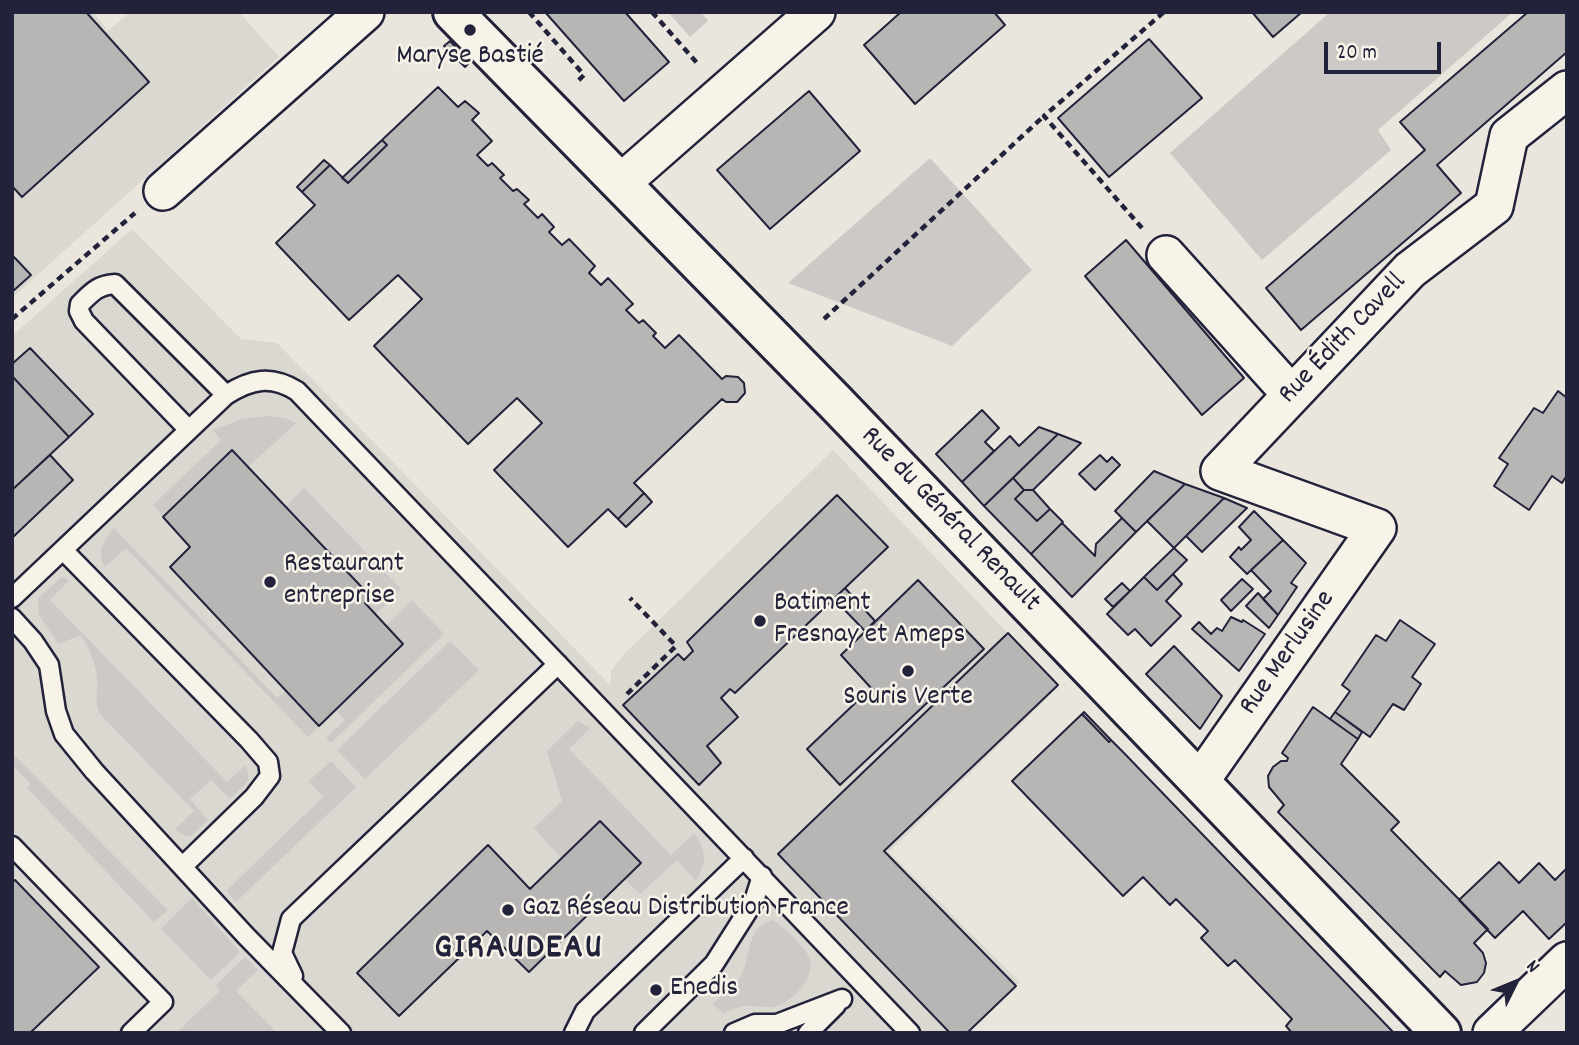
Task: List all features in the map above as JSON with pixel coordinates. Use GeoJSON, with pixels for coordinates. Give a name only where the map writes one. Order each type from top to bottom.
{"type":"FeatureCollection","features":[{"type":"Feature","properties":{"kind":"street"},"geometry":{"type":"LineString","coordinates":[[163,191],[365,12]]}},
{"type":"Feature","properties":{"kind":"street","name":"Rue du Général Renault"},"geometry":{"type":"LineString","coordinates":[[453,12],[1441,1033]]}},
{"type":"Feature","properties":{"kind":"street"},"geometry":{"type":"LineString","coordinates":[[621,183],[724,92],[803,17]]}},
{"type":"Feature","properties":{"kind":"street","name":"Rue Édith Cavell"},"geometry":{"type":"LineString","coordinates":[[1377,527],[1220,471],[1410,270],[1494,206],[1509,136],[1567,90]]}},
{"type":"Feature","properties":{"kind":"street"},"geometry":{"type":"LineString","coordinates":[[1166,255],[1291,394]]}},
{"type":"Feature","properties":{"kind":"street","name":"Rue Merlusine"},"geometry":{"type":"LineString","coordinates":[[1200,781],[1377,527]]}},
{"type":"Feature","properties":{"kind":"street"},"geometry":{"type":"LineString","coordinates":[[1492,1033],[1567,961]]}},
{"type":"Feature","properties":{"kind":"lane"},"geometry":{"type":"LineString","coordinates":[[189,430],[84,321],[79,312],[80,304],[95,289],[115,284],[226,395]]}},
{"type":"Feature","properties":{"kind":"lane"},"geometry":{"type":"LineString","coordinates":[[12,598],[226,395],[240,386],[260,380],[283,382],[297,391],[910,1033]]}},
{"type":"Feature","properties":{"kind":"lane"},"geometry":{"type":"LineString","coordinates":[[63,550],[268,762],[270,776],[254,797],[183,866]]}},
{"type":"Feature","properties":{"kind":"lane"},"geometry":{"type":"LineString","coordinates":[[12,618],[33,641],[49,665],[56,711],[64,734],[94,771],[341,1033]]}},
{"type":"Feature","properties":{"kind":"lane"},"geometry":{"type":"LineString","coordinates":[[303,994],[282,953],[291,919],[558,664]]}},
{"type":"Feature","properties":{"kind":"lane"},"geometry":{"type":"LineString","coordinates":[[12,846],[163,1002],[131,1033]]}},
{"type":"Feature","properties":{"kind":"lane"},"geometry":{"type":"LineString","coordinates":[[575,1033],[585,1011],[744,858]]}},
{"type":"Feature","properties":{"kind":"lane"},"geometry":{"type":"LineString","coordinates":[[644,1033],[715,964],[754,901],[762,876]]}},
{"type":"Feature","properties":{"kind":"lane"},"geometry":{"type":"LineString","coordinates":[[808,1033],[860,981]]}},
{"type":"Feature","properties":{"kind":"lane"},"geometry":{"type":"LineString","coordinates":[[734,1033],[755,1024],[778,1024],[842,999]]}},
{"type":"Feature","properties":{"kind":"path"},"geometry":{"type":"LineString","coordinates":[[529,12],[584,75]]}},
{"type":"Feature","properties":{"kind":"path"},"geometry":{"type":"LineString","coordinates":[[652,12],[724,92]]}},
{"type":"Feature","properties":{"kind":"path"},"geometry":{"type":"LineString","coordinates":[[824,319],[1044,116],[1164,12]]}},
{"type":"Feature","properties":{"kind":"path"},"geometry":{"type":"LineString","coordinates":[[1044,116],[1166,255]]}},
{"type":"Feature","properties":{"kind":"path"},"geometry":{"type":"LineString","coordinates":[[12,319],[163,191]]}},
{"type":"Feature","properties":{"kind":"path"},"geometry":{"type":"LineString","coordinates":[[606,715],[676,646],[630,598]]}},
{"type":"Feature","properties":{"kind":"shaded area"},"geometry":{"type":"Polygon","coordinates":[[[12,12],[93,12],[108,31],[130,12],[239,12],[279,57],[12,298],[12,12]]]}},
{"type":"Feature","properties":{"kind":"shaded area"},"geometry":{"type":"Polygon","coordinates":[[[668,12],[701,12],[708,21],[690,37],[668,12]]]}},
{"type":"Feature","properties":{"kind":"shaded area"},"geometry":{"type":"Polygon","coordinates":[[[1330,12],[1513,12],[1378,130],[1391,150],[1262,260],[1170,153],[1330,12]]]}},
{"type":"Feature","properties":{"kind":"shaded area"},"geometry":{"type":"Polygon","coordinates":[[[930,158],[1032,270],[952,346],[788,283],[930,158]]]}},
{"type":"Feature","properties":{"kind":"shaded area"},"geometry":{"type":"Polygon","coordinates":[[[132,229],[241,339],[277,343],[611,686],[611,671],[622,656],[833,450],[1059,687],[889,852],[1020,982],[967,1033],[12,1033],[12,336],[132,229]]]}},
{"type":"Feature","properties":{"kind":"shaded area"},"geometry":{"type":"Polygon","coordinates":[[[268,416],[285,418],[296,423],[248,467],[231,450],[163,517],[153,505],[221,440],[213,430],[242,419],[268,416]]]}},
{"type":"Feature","properties":{"kind":"shaded area"},"geometry":{"type":"Polygon","coordinates":[[[304,488],[401,589],[376,614],[365,603],[371,596],[285,507],[304,488]]]}},
{"type":"Feature","properties":{"kind":"shaded area"},"geometry":{"type":"Polygon","coordinates":[[[114,528],[277,698],[286,691],[319,726],[308,737],[126,548],[105,567],[101,551],[114,528]]]}},
{"type":"Feature","properties":{"kind":"shaded area"},"geometry":{"type":"Polygon","coordinates":[[[62,577],[69,581],[50,600],[227,782],[246,765],[249,780],[230,799],[211,780],[190,799],[208,820],[191,836],[185,836],[175,829],[194,811],[100,714],[95,667],[81,635],[58,644],[39,615],[38,598],[62,577]]]}},
{"type":"Feature","properties":{"kind":"shaded area"},"geometry":{"type":"Polygon","coordinates":[[[412,600],[444,634],[331,743],[326,738],[345,720],[336,710],[403,644],[386,626],[412,600]]]}},
{"type":"Feature","properties":{"kind":"shaded area"},"geometry":{"type":"Polygon","coordinates":[[[450,641],[479,670],[365,779],[337,750],[450,641]]]}},
{"type":"Feature","properties":{"kind":"shaded area"},"geometry":{"type":"Polygon","coordinates":[[[578,721],[590,728],[569,749],[671,855],[694,833],[704,857],[696,881],[677,860],[640,894],[624,879],[641,863],[600,821],[561,858],[534,828],[562,801],[547,751],[578,721]]]}},
{"type":"Feature","properties":{"kind":"shaded area"},"geometry":{"type":"Polygon","coordinates":[[[12,753],[168,910],[154,922],[27,788],[31,784],[12,765],[12,753]]]}},
{"type":"Feature","properties":{"kind":"shaded area"},"geometry":{"type":"Polygon","coordinates":[[[331,761],[356,787],[236,902],[226,891],[323,797],[309,781],[331,761]]]}},
{"type":"Feature","properties":{"kind":"shaded area"},"geometry":{"type":"Polygon","coordinates":[[[192,898],[240,952],[211,980],[161,929],[192,898]]]}},
{"type":"Feature","properties":{"kind":"shaded area"},"geometry":{"type":"Polygon","coordinates":[[[772,920],[794,937],[808,955],[811,967],[806,981],[796,994],[777,1006],[742,1007],[724,1014],[713,1004],[741,976],[753,936],[758,929],[772,920]]]}},
{"type":"Feature","properties":{"kind":"shaded area"},"geometry":{"type":"Polygon","coordinates":[[[245,957],[258,970],[236,991],[277,1033],[176,1033],[220,991],[216,985],[245,957]]]}},
{"type":"Feature","properties":{"kind":"building"},"geometry":{"type":"Polygon","coordinates":[[[12,12],[86,12],[149,82],[22,197],[12,186],[12,12]]]}},
{"type":"Feature","properties":{"kind":"building"},"geometry":{"type":"Polygon","coordinates":[[[545,12],[625,12],[669,62],[624,101],[545,12]]]}},
{"type":"Feature","properties":{"kind":"building"},"geometry":{"type":"Polygon","coordinates":[[[901,12],[994,12],[1005,25],[915,104],[864,45],[901,12]]]}},
{"type":"Feature","properties":{"kind":"building"},"geometry":{"type":"Polygon","coordinates":[[[1252,12],[1302,12],[1273,37],[1252,12]]]}},
{"type":"Feature","properties":{"kind":"building"},"geometry":{"type":"Polygon","coordinates":[[[1528,12],[1567,12],[1567,52],[1437,165],[1461,193],[1301,330],[1266,288],[1425,150],[1400,122],[1528,12]]]}},
{"type":"Feature","properties":{"kind":"building"},"geometry":{"type":"Polygon","coordinates":[[[1149,39],[1202,98],[1109,177],[1058,118],[1149,39]]]}},
{"type":"Feature","properties":{"kind":"building"},"geometry":{"type":"Polygon","coordinates":[[[450,41],[470,62],[465,67],[444,46],[450,41]]]}},
{"type":"Feature","properties":{"kind":"building"},"geometry":{"type":"Polygon","coordinates":[[[438,87],[458,107],[465,101],[479,113],[472,120],[492,141],[477,155],[488,166],[492,163],[504,175],[500,178],[513,191],[517,189],[529,200],[524,204],[538,218],[542,214],[554,227],[549,232],[562,245],[569,239],[595,266],[589,273],[601,285],[608,278],[633,304],[626,310],[639,323],[643,320],[656,333],[653,336],[665,348],[679,335],[722,379],[726,376],[738,377],[744,383],[745,393],[737,402],[726,402],[722,399],[634,483],[644,493],[618,519],[608,509],[568,547],[494,470],[542,423],[517,398],[468,444],[374,346],[422,299],[398,275],[349,320],[276,243],[315,205],[302,192],[330,165],[348,183],[387,145],[382,140],[438,87]]]}},
{"type":"Feature","properties":{"kind":"building"},"geometry":{"type":"Polygon","coordinates":[[[809,91],[860,151],[770,229],[717,170],[809,91]]]}},
{"type":"Feature","properties":{"kind":"building"},"geometry":{"type":"Polygon","coordinates":[[[382,140],[387,145],[348,183],[342,178],[382,140]]]}},
{"type":"Feature","properties":{"kind":"building"},"geometry":{"type":"Polygon","coordinates":[[[324,160],[330,165],[302,192],[297,187],[324,160]]]}},
{"type":"Feature","properties":{"kind":"building"},"geometry":{"type":"Polygon","coordinates":[[[1126,240],[1244,378],[1202,415],[1085,276],[1126,240]]]}},
{"type":"Feature","properties":{"kind":"building"},"geometry":{"type":"Polygon","coordinates":[[[12,258],[31,275],[12,292],[12,258]]]}},
{"type":"Feature","properties":{"kind":"building"},"geometry":{"type":"Polygon","coordinates":[[[30,348],[93,414],[69,437],[12,376],[12,364],[30,348]]]}},
{"type":"Feature","properties":{"kind":"building"},"geometry":{"type":"Polygon","coordinates":[[[12,376],[69,437],[12,490],[12,376]]]}},
{"type":"Feature","properties":{"kind":"building"},"geometry":{"type":"Polygon","coordinates":[[[1558,391],[1567,398],[1567,475],[1562,483],[1552,476],[1529,510],[1494,486],[1508,464],[1499,458],[1534,408],[1543,413],[1558,391]]]}},
{"type":"Feature","properties":{"kind":"building"},"geometry":{"type":"Polygon","coordinates":[[[982,410],[999,428],[985,442],[994,451],[962,482],[936,454],[982,410]]]}},
{"type":"Feature","properties":{"kind":"building"},"geometry":{"type":"Polygon","coordinates":[[[1039,427],[1058,434],[984,506],[962,482],[1010,436],[1019,446],[1039,427]]]}},
{"type":"Feature","properties":{"kind":"building"},"geometry":{"type":"Polygon","coordinates":[[[1058,434],[1081,443],[1033,490],[1024,490],[1013,478],[1058,434]]]}},
{"type":"Feature","properties":{"kind":"building","name":"Restaurant entreprise"},"geometry":{"type":"Polygon","coordinates":[[[232,450],[371,597],[365,603],[403,644],[319,726],[170,567],[190,547],[163,517],[232,450]]]}},
{"type":"Feature","properties":{"kind":"building"},"geometry":{"type":"Polygon","coordinates":[[[50,455],[73,480],[12,538],[12,490],[50,455]]]}},
{"type":"Feature","properties":{"kind":"building"},"geometry":{"type":"Polygon","coordinates":[[[1100,455],[1107,462],[1112,457],[1120,465],[1095,490],[1079,474],[1100,455]]]}},
{"type":"Feature","properties":{"kind":"building"},"geometry":{"type":"Polygon","coordinates":[[[1154,471],[1185,484],[1136,532],[1115,511],[1154,471]]]}},
{"type":"Feature","properties":{"kind":"building"},"geometry":{"type":"Polygon","coordinates":[[[1013,478],[1024,490],[1015,499],[1037,521],[1050,509],[1063,522],[1031,554],[984,506],[1013,478]]]}},
{"type":"Feature","properties":{"kind":"building"},"geometry":{"type":"Polygon","coordinates":[[[1185,484],[1224,498],[1174,548],[1147,521],[1185,484]]]}},
{"type":"Feature","properties":{"kind":"building"},"geometry":{"type":"Polygon","coordinates":[[[1024,490],[1033,490],[1050,509],[1037,521],[1015,499],[1024,490]]]}},
{"type":"Feature","properties":{"kind":"building"},"geometry":{"type":"Polygon","coordinates":[[[644,493],[652,502],[626,527],[618,519],[644,493]]]}},
{"type":"Feature","properties":{"kind":"building","name":"Batiment Fresnay et Ameps"},"geometry":{"type":"Polygon","coordinates":[[[837,495],[888,547],[735,693],[730,689],[721,698],[738,717],[707,746],[721,763],[699,785],[623,705],[678,654],[684,660],[693,651],[687,642],[837,495]]]}},
{"type":"Feature","properties":{"kind":"building"},"geometry":{"type":"Polygon","coordinates":[[[1224,498],[1247,508],[1202,552],[1186,536],[1224,498]]]}},
{"type":"Feature","properties":{"kind":"building"},"geometry":{"type":"Polygon","coordinates":[[[1254,511],[1283,540],[1247,574],[1230,557],[1239,547],[1241,550],[1251,540],[1239,527],[1254,511]]]}},
{"type":"Feature","properties":{"kind":"building"},"geometry":{"type":"Polygon","coordinates":[[[1122,518],[1136,532],[1072,597],[1031,554],[1062,523],[1095,556],[1096,544],[1122,518]]]}},
{"type":"Feature","properties":{"kind":"building"},"geometry":{"type":"Polygon","coordinates":[[[1283,540],[1306,563],[1291,583],[1297,587],[1278,615],[1263,599],[1271,591],[1251,570],[1283,540]]]}},
{"type":"Feature","properties":{"kind":"building"},"geometry":{"type":"Polygon","coordinates":[[[1174,548],[1187,560],[1157,590],[1144,577],[1174,548]]]}},
{"type":"Feature","properties":{"kind":"building"},"geometry":{"type":"Polygon","coordinates":[[[1173,574],[1182,584],[1166,601],[1181,616],[1151,646],[1135,629],[1128,635],[1107,614],[1144,577],[1157,590],[1173,574]]]}},
{"type":"Feature","properties":{"kind":"building"},"geometry":{"type":"Polygon","coordinates":[[[1242,579],[1253,589],[1231,611],[1221,600],[1242,579]]]}},
{"type":"Feature","properties":{"kind":"building","name":"Souris Verte"},"geometry":{"type":"Polygon","coordinates":[[[918,580],[984,649],[840,785],[807,749],[871,688],[841,655],[918,580]]]}},
{"type":"Feature","properties":{"kind":"building"},"geometry":{"type":"Polygon","coordinates":[[[1122,583],[1130,591],[1113,607],[1105,599],[1122,583]]]}},
{"type":"Feature","properties":{"kind":"building"},"geometry":{"type":"Polygon","coordinates":[[[845,588],[875,621],[865,631],[834,599],[845,588]]]}},
{"type":"Feature","properties":{"kind":"building"},"geometry":{"type":"Polygon","coordinates":[[[1258,593],[1278,615],[1269,628],[1246,606],[1258,593]]]}},
{"type":"Feature","properties":{"kind":"building"},"geometry":{"type":"Polygon","coordinates":[[[1231,617],[1242,622],[1243,620],[1265,634],[1239,671],[1192,629],[1199,622],[1211,634],[1217,628],[1222,631],[1231,617]]]}},
{"type":"Feature","properties":{"kind":"building"},"geometry":{"type":"Polygon","coordinates":[[[1400,620],[1435,644],[1412,677],[1421,684],[1404,710],[1393,704],[1370,737],[1335,712],[1350,691],[1342,685],[1376,635],[1386,641],[1400,620]]]}},
{"type":"Feature","properties":{"kind":"building"},"geometry":{"type":"Polygon","coordinates":[[[1008,633],[1058,685],[884,851],[1016,986],[967,1033],[950,1033],[778,854],[1008,633]]]}},
{"type":"Feature","properties":{"kind":"building"},"geometry":{"type":"Polygon","coordinates":[[[1174,646],[1222,696],[1200,729],[1146,674],[1174,646]]]}},
{"type":"Feature","properties":{"kind":"building"},"geometry":{"type":"Polygon","coordinates":[[[1313,707],[1358,739],[1341,764],[1399,822],[1391,830],[1488,929],[1474,943],[1483,953],[1486,963],[1484,973],[1477,982],[1461,985],[1445,971],[1440,977],[1278,812],[1284,805],[1269,787],[1268,776],[1273,767],[1281,761],[1287,761],[1288,758],[1282,753],[1313,707]]]}},
{"type":"Feature","properties":{"kind":"building"},"geometry":{"type":"Polygon","coordinates":[[[1084,712],[1111,740],[1109,742],[1082,714],[1084,712]]]}},
{"type":"Feature","properties":{"kind":"building"},"geometry":{"type":"Polygon","coordinates":[[[1335,712],[1362,732],[1358,739],[1330,719],[1335,712]]]}},
{"type":"Feature","properties":{"kind":"building"},"geometry":{"type":"Polygon","coordinates":[[[1082,714],[1109,742],[1111,740],[1123,752],[1394,1033],[1292,1033],[1286,1026],[1292,1019],[1235,960],[1228,966],[1201,938],[1208,931],[1176,899],[1170,905],[1143,877],[1123,896],[1012,781],[1082,714]]]}},
{"type":"Feature","properties":{"kind":"building","name":"Gaz Réseau Distribution France"},"geometry":{"type":"Polygon","coordinates":[[[600,821],[641,863],[529,972],[487,931],[399,1016],[357,973],[488,845],[530,889],[600,821]]]}},
{"type":"Feature","properties":{"kind":"building"},"geometry":{"type":"Polygon","coordinates":[[[1499,862],[1519,883],[1539,863],[1555,880],[1567,868],[1567,922],[1549,939],[1523,911],[1495,938],[1459,900],[1499,862]]]}},
{"type":"Feature","properties":{"kind":"building"},"geometry":{"type":"Polygon","coordinates":[[[15,880],[99,967],[30,1033],[12,1033],[12,882],[15,880]]]}},
{"type":"Feature","properties":{"kind":"place","name":"Maryse Bastié"},"geometry":{"type":"Point","coordinates":[470,30]}},
{"type":"Feature","properties":{"kind":"place","name":"Restaurant entreprise"},"geometry":{"type":"Point","coordinates":[270,582]}},
{"type":"Feature","properties":{"kind":"place","name":"Batiment Fresnay et Ameps"},"geometry":{"type":"Point","coordinates":[760,621]}},
{"type":"Feature","properties":{"kind":"place","name":"Souris Verte"},"geometry":{"type":"Point","coordinates":[908,671]}},
{"type":"Feature","properties":{"kind":"place","name":"Gaz Réseau Distribution France"},"geometry":{"type":"Point","coordinates":[508,910]}},
{"type":"Feature","properties":{"kind":"place","name":"Enedis"},"geometry":{"type":"Point","coordinates":[656,990]}},
{"type":"Feature","properties":{"kind":"district","name":"GIRAUDEAU"},"geometry":{"type":"Point","coordinates":[519,951]}}]}
